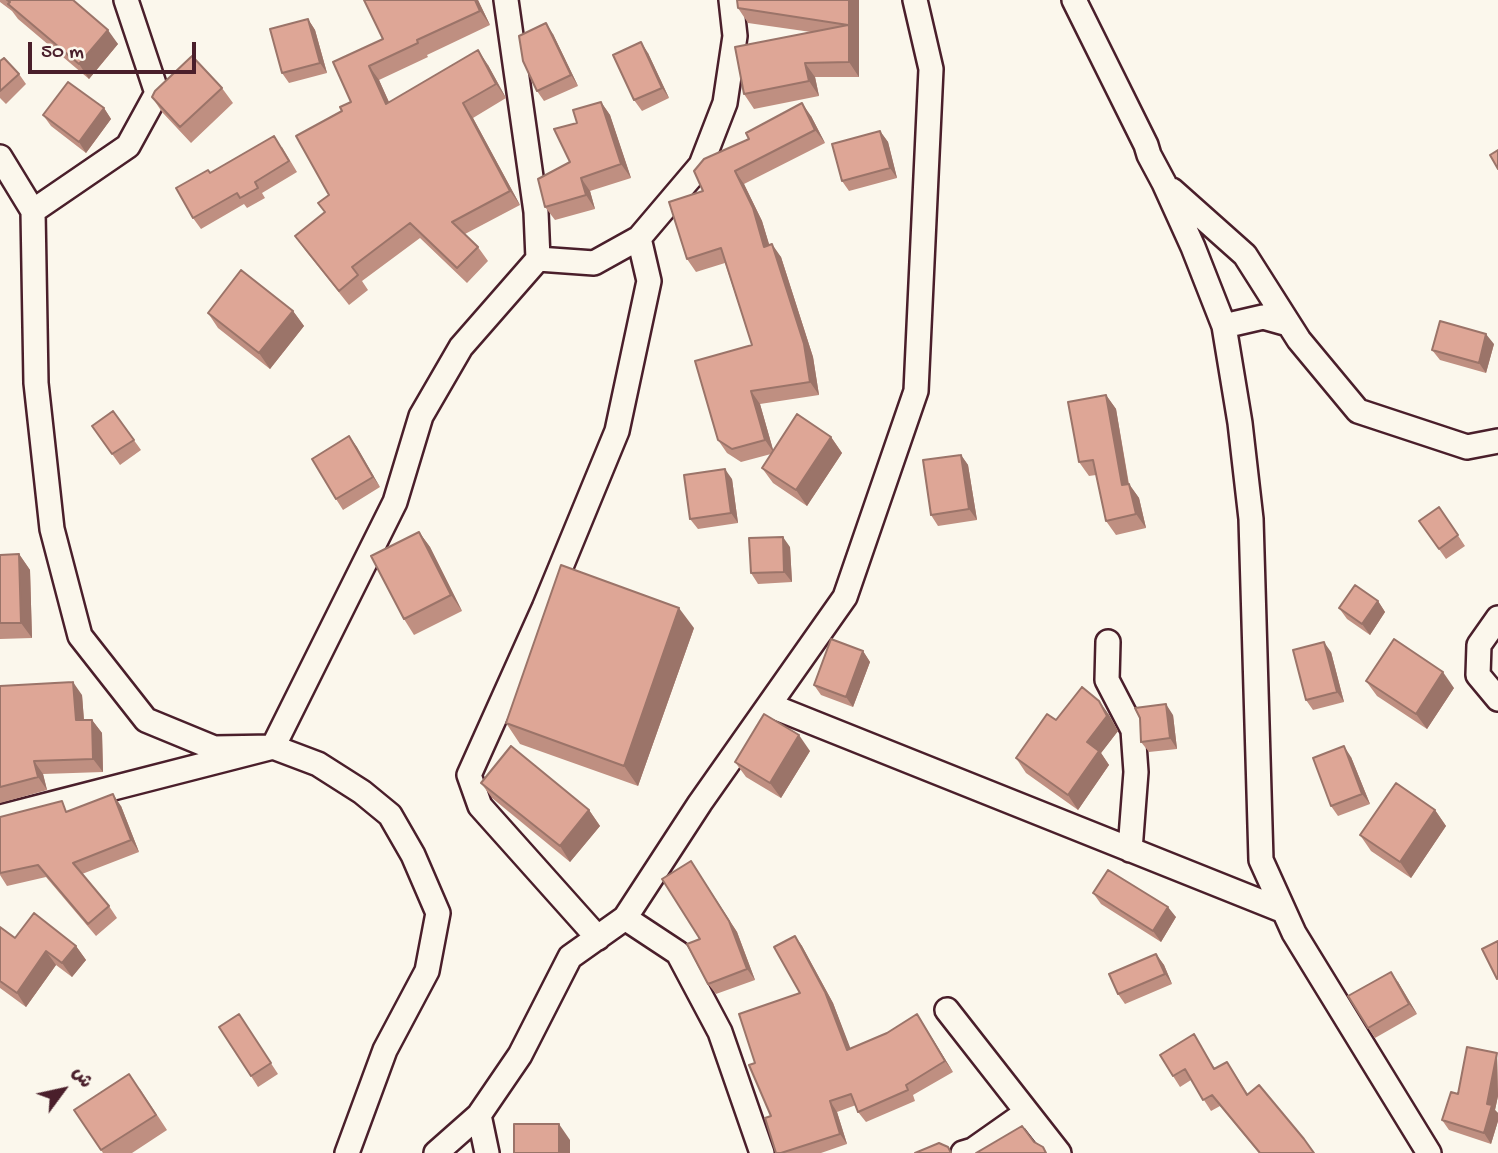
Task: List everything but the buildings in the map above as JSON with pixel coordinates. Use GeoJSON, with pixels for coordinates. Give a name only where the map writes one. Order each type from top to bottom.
{"type":"FeatureCollection","features":[{"type":"Feature","properties":{"kind":"street"},"geometry":{"type":"LineString","coordinates":[[33,211],[128,146],[157,93],[127,0]]}},
{"type":"Feature","properties":{"kind":"street"},"geometry":{"type":"LineString","coordinates":[[0,817],[273,747],[395,502],[421,416],[461,347],[538,258],[536,212],[506,0]]}},
{"type":"Feature","properties":{"kind":"street"},"geometry":{"type":"LineString","coordinates":[[538,258],[594,263],[639,238],[701,165],[725,103],[736,36],[731,0]]}},
{"type":"Feature","properties":{"kind":"street"},"geometry":{"type":"LineString","coordinates":[[436,1153],[479,1115],[520,1055],[570,957],[625,918],[700,803],[845,597],[916,391],[931,69],[915,0]]}},
{"type":"Feature","properties":{"kind":"street"},"geometry":{"type":"LineString","coordinates":[[1074,0],[1164,183],[1193,247],[1224,327],[1240,423],[1251,519],[1261,860],[1294,933],[1429,1153]]}},
{"type":"Feature","properties":{"kind":"street"},"geometry":{"type":"LineString","coordinates":[[0,157],[33,211],[36,383],[52,529],[80,636],[146,720],[214,748],[273,747],[318,764],[362,792],[390,815],[413,855],[438,913],[427,971],[385,1050],[347,1153]]}},
{"type":"Feature","properties":{"kind":"street"},"geometry":{"type":"LineString","coordinates":[[1164,183],[1245,255],[1288,324],[1358,411],[1467,447],[1498,441]]}},
{"type":"Feature","properties":{"kind":"street"},"geometry":{"type":"LineString","coordinates":[[598,938],[480,806],[469,775],[544,608],[617,432],[649,281],[639,238]]}},
{"type":"Feature","properties":{"kind":"street"},"geometry":{"type":"LineString","coordinates":[[1224,327],[1263,317],[1288,324]]}},
{"type":"Feature","properties":{"kind":"street"},"geometry":{"type":"LineString","coordinates":[[1498,618],[1479,645],[1479,675],[1498,699]]}},
{"type":"Feature","properties":{"kind":"street"},"geometry":{"type":"LineString","coordinates":[[1108,642],[1107,680],[1133,730],[1136,772],[1130,850]]}},
{"type":"Feature","properties":{"kind":"street"},"geometry":{"type":"LineString","coordinates":[[769,705],[1284,911]]}},
{"type":"Feature","properties":{"kind":"street"},"geometry":{"type":"LineString","coordinates":[[625,918],[678,953],[720,1032],[762,1153]]}},
{"type":"Feature","properties":{"kind":"street"},"geometry":{"type":"LineString","coordinates":[[947,1010],[1059,1153]]}},
{"type":"Feature","properties":{"kind":"street"},"geometry":{"type":"LineString","coordinates":[[963,1153],[973,1150],[1027,1112]]}},
{"type":"Feature","properties":{"kind":"street"},"geometry":{"type":"LineString","coordinates":[[479,1115],[487,1153]]}}]}
